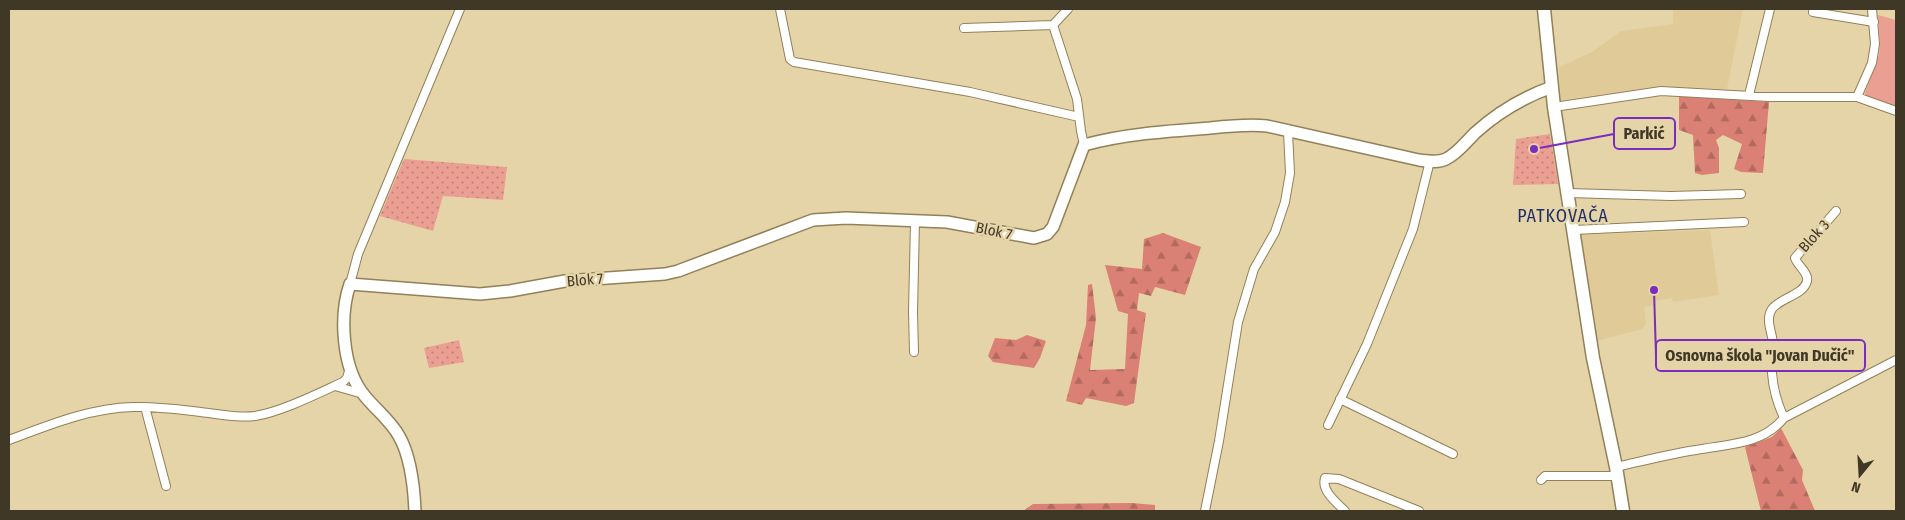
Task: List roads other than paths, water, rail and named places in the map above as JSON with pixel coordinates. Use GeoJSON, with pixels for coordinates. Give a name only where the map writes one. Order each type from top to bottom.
{"type":"FeatureCollection","features":[{"type":"Feature","properties":{"kind":"main road"},"geometry":{"type":"LineString","coordinates":[[1544,9],[1554,106],[1593,358],[1617,471],[1623,511]]}},
{"type":"Feature","properties":{"kind":"street"},"geometry":{"type":"LineString","coordinates":[[415,511],[409,463],[399,436],[362,394],[350,368],[344,334],[344,309],[358,254],[460,9]]}},
{"type":"Feature","properties":{"kind":"street"},"geometry":{"type":"LineString","coordinates":[[780,9],[790,59],[794,62],[970,92],[1079,117]]}},
{"type":"Feature","properties":{"kind":"street"},"geometry":{"type":"LineString","coordinates":[[964,28],[1053,25],[1068,9]]}},
{"type":"Feature","properties":{"kind":"street"},"geometry":{"type":"LineString","coordinates":[[1749,94],[1770,9]]}},
{"type":"Feature","properties":{"kind":"street"},"geometry":{"type":"LineString","coordinates":[[1857,97],[1872,63],[1875,44],[1872,9]]}},
{"type":"Feature","properties":{"kind":"street"},"geometry":{"type":"LineString","coordinates":[[1813,12],[1874,22]]}},
{"type":"Feature","properties":{"kind":"street"},"geometry":{"type":"LineString","coordinates":[[1053,25],[1078,99],[1084,145],[1097,141],[1175,130],[1252,124],[1440,162],[1446,159],[1476,132],[1517,102],[1552,87]]}},
{"type":"Feature","properties":{"kind":"street"},"geometry":{"type":"LineString","coordinates":[[1554,106],[1661,91],[1787,97],[1857,97],[1896,111]]}},
{"type":"Feature","properties":{"kind":"street"},"geometry":{"type":"LineString","coordinates":[[1205,511],[1219,441],[1238,322],[1254,270],[1275,232],[1286,202],[1290,172],[1288,132]]}},
{"type":"Feature","properties":{"kind":"street","name":"Blok 7"},"geometry":{"type":"LineString","coordinates":[[350,284],[494,294],[565,281],[653,275],[672,272],[813,220],[846,218],[947,222],[1034,238],[1047,234],[1053,226],[1084,145]]}},
{"type":"Feature","properties":{"kind":"street"},"geometry":{"type":"LineString","coordinates":[[1328,425],[1366,344],[1413,229],[1430,161]]}},
{"type":"Feature","properties":{"kind":"street"},"geometry":{"type":"LineString","coordinates":[[1568,193],[1671,196],[1741,194]]}},
{"type":"Feature","properties":{"kind":"street","name":"Blok 3"},"geometry":{"type":"LineString","coordinates":[[1784,418],[1780,410],[1772,375],[1773,343],[1768,317],[1772,308],[1803,288],[1807,281],[1807,276],[1797,263],[1796,258],[1836,212]]}},
{"type":"Feature","properties":{"kind":"street"},"geometry":{"type":"LineString","coordinates":[[914,352],[915,221]]}},
{"type":"Feature","properties":{"kind":"street"},"geometry":{"type":"LineString","coordinates":[[1574,230],[1744,222]]}},
{"type":"Feature","properties":{"kind":"street"},"geometry":{"type":"LineString","coordinates":[[1541,480],[1545,476],[1617,471],[1696,450],[1732,446],[1747,441],[1768,433],[1784,418],[1896,360]]}},
{"type":"Feature","properties":{"kind":"street"},"geometry":{"type":"LineString","coordinates":[[9,440],[80,415],[110,409],[171,408],[232,416],[254,416],[270,413],[343,382],[347,378],[350,368]]}},
{"type":"Feature","properties":{"kind":"street"},"geometry":{"type":"LineString","coordinates":[[335,386],[362,394]]}},
{"type":"Feature","properties":{"kind":"street"},"geometry":{"type":"LineString","coordinates":[[1340,399],[1453,454]]}},
{"type":"Feature","properties":{"kind":"street"},"geometry":{"type":"LineString","coordinates":[[145,407],[166,486]]}},
{"type":"Feature","properties":{"kind":"street"},"geometry":{"type":"LineString","coordinates":[[1345,511],[1326,490],[1325,478],[1339,479],[1419,511]]}},
{"type":"Feature","properties":{"kind":"place","name":"Parkić"},"geometry":{"type":"Point","coordinates":[1534,149]}},
{"type":"Feature","properties":{"kind":"place","name":"Osnovna škola \"Jovan Dučić\""},"geometry":{"type":"Point","coordinates":[1654,290]}},
{"type":"Feature","properties":{"kind":"district","name":"PATKOVAČA"},"geometry":{"type":"Point","coordinates":[1563,216]}}]}
